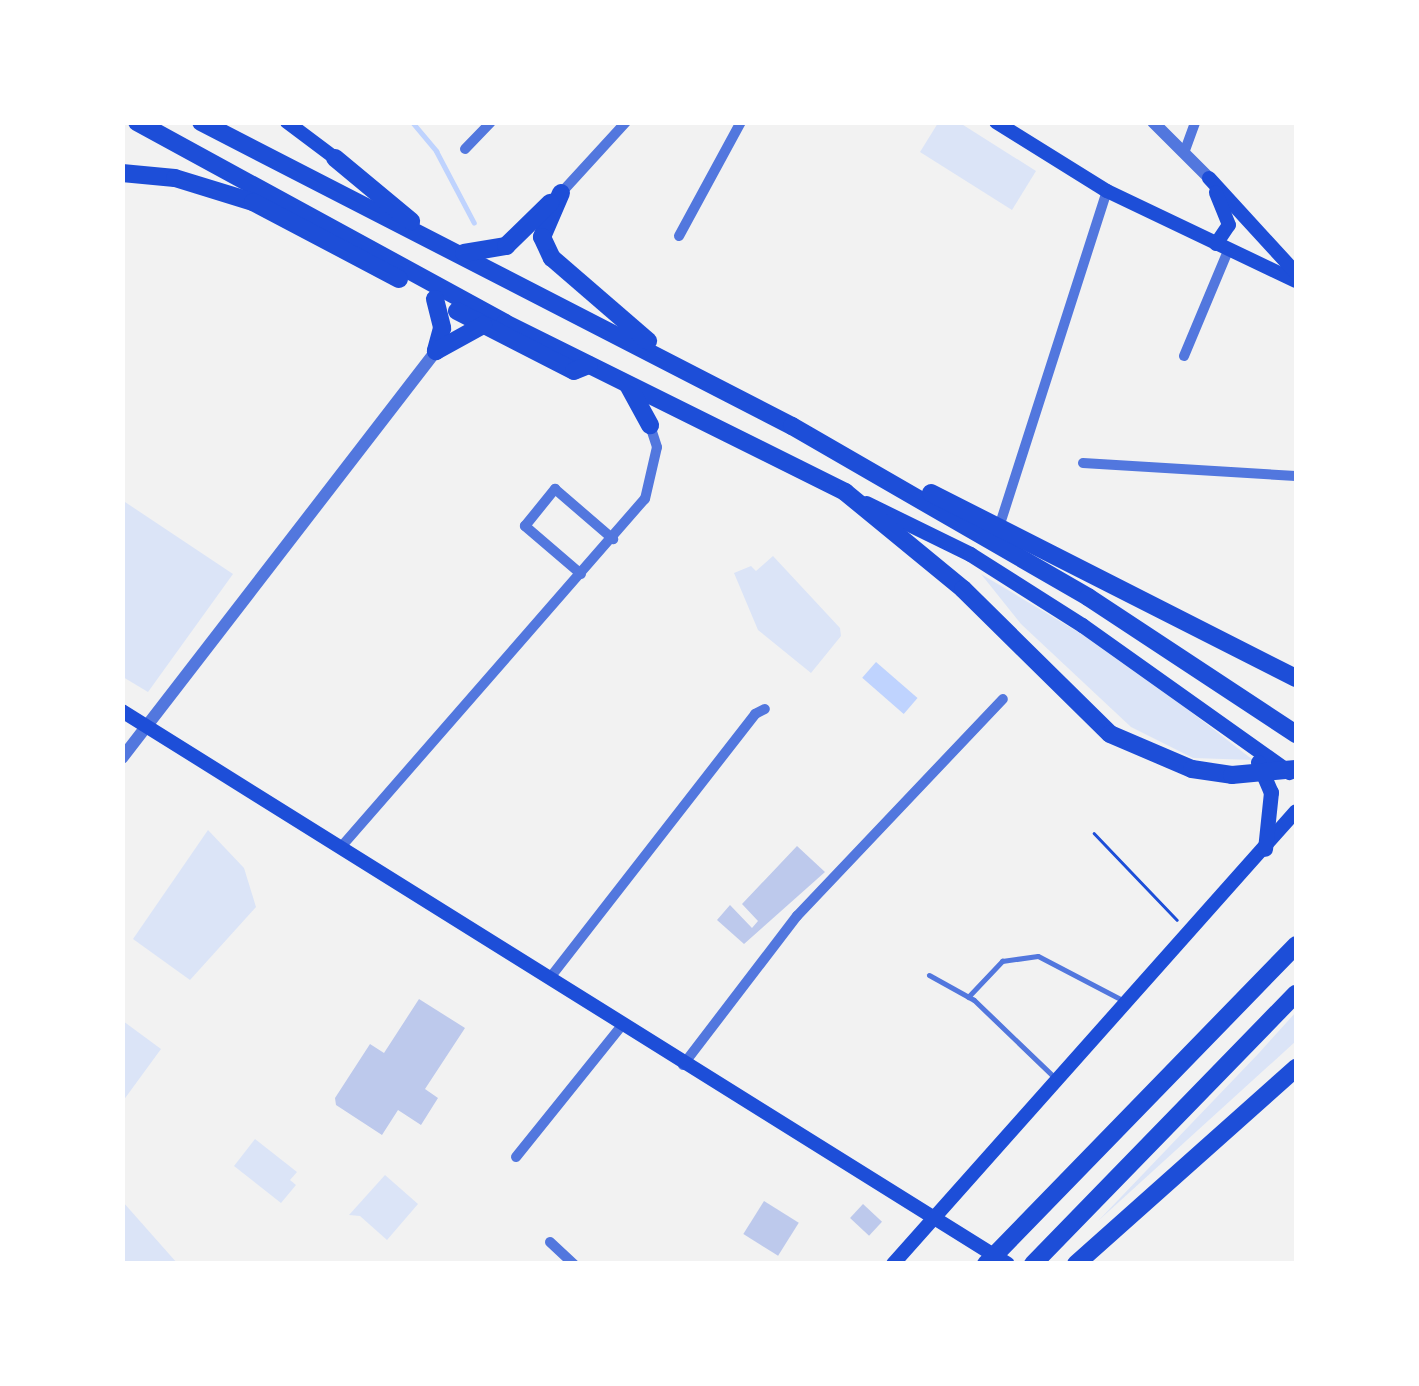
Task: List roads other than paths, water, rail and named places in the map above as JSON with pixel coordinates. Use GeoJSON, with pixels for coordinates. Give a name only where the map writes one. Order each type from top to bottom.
{"type":"FeatureCollection","features":[{"type":"Feature","properties":{"kind":"highway"},"geometry":{"type":"LineString","coordinates":[[137,122],[589,365],[844,492],[963,589],[1110,734],[1192,770],[1232,775],[1296,769]]}},
{"type":"Feature","properties":{"kind":"highway"},"geometry":{"type":"LineString","coordinates":[[202,122],[678,365],[830,448],[1088,597],[1296,734]]}},
{"type":"Feature","properties":{"kind":"highway"},"geometry":{"type":"LineString","coordinates":[[335,158],[425,236]]}},
{"type":"Feature","properties":{"kind":"highway"},"geometry":{"type":"LineString","coordinates":[[122,173],[175,178],[253,202],[574,371],[589,365]]}},
{"type":"Feature","properties":{"kind":"highway"},"geometry":{"type":"LineString","coordinates":[[460,253],[506,246],[561,193]]}},
{"type":"Feature","properties":{"kind":"highway"},"geometry":{"type":"LineString","coordinates":[[561,193],[542,237],[552,258],[678,365]]}},
{"type":"Feature","properties":{"kind":"highway"},"geometry":{"type":"LineString","coordinates":[[435,299],[442,328],[436,351]]}},
{"type":"Feature","properties":{"kind":"highway"},"geometry":{"type":"LineString","coordinates":[[436,351],[484,325]]}},
{"type":"Feature","properties":{"kind":"highway"},"geometry":{"type":"LineString","coordinates":[[627,384],[650,425]]}},
{"type":"Feature","properties":{"kind":"highway"},"geometry":{"type":"LineString","coordinates":[[830,448],[1000,524],[1296,678]]}},
{"type":"Feature","properties":{"kind":"highway"},"geometry":{"type":"LineString","coordinates":[[1235,1008],[1296,934]]}},
{"type":"Feature","properties":{"kind":"highway"},"geometry":{"type":"LineString","coordinates":[[986,1264],[1296,945]]}},
{"type":"Feature","properties":{"kind":"highway"},"geometry":{"type":"LineString","coordinates":[[1033,1264],[1296,994]]}},
{"type":"Feature","properties":{"kind":"highway"},"geometry":{"type":"LineString","coordinates":[[1076,1264],[1296,1068]]}},
{"type":"Feature","properties":{"kind":"main road"},"geometry":{"type":"LineString","coordinates":[[287,122],[335,158]]}},
{"type":"Feature","properties":{"kind":"main road"},"geometry":{"type":"LineString","coordinates":[[996,122],[1107,191],[1296,280]]}},
{"type":"Feature","properties":{"kind":"main road"},"geometry":{"type":"LineString","coordinates":[[1208,178],[1227,211],[1229,225],[1222,248]]}},
{"type":"Feature","properties":{"kind":"main road"},"geometry":{"type":"LineString","coordinates":[[1208,178],[1296,273]]}},
{"type":"Feature","properties":{"kind":"main road"},"geometry":{"type":"LineString","coordinates":[[844,492],[970,554],[1296,777]]}},
{"type":"Feature","properties":{"kind":"main road"},"geometry":{"type":"LineString","coordinates":[[122,711],[1008,1264]]}},
{"type":"Feature","properties":{"kind":"main road"},"geometry":{"type":"LineString","coordinates":[[1221,723],[1257,760],[1271,792],[1265,849]]}},
{"type":"Feature","properties":{"kind":"main road"},"geometry":{"type":"LineString","coordinates":[[893,1264],[932,1215],[1296,811]]}},
{"type":"Feature","properties":{"kind":"street"},"geometry":{"type":"LineString","coordinates":[[465,149],[491,122]]}},
{"type":"Feature","properties":{"kind":"street"},"geometry":{"type":"LineString","coordinates":[[561,193],[626,122]]}},
{"type":"Feature","properties":{"kind":"street"},"geometry":{"type":"LineString","coordinates":[[679,236],[740,122]]}},
{"type":"Feature","properties":{"kind":"street"},"geometry":{"type":"LineString","coordinates":[[1153,122],[1208,178]]}},
{"type":"Feature","properties":{"kind":"street"},"geometry":{"type":"LineString","coordinates":[[1184,153],[1194,122]]}},
{"type":"Feature","properties":{"kind":"street"},"geometry":{"type":"LineString","coordinates":[[1000,524],[1107,191]]}},
{"type":"Feature","properties":{"kind":"street"},"geometry":{"type":"LineString","coordinates":[[1184,356],[1222,248]]}},
{"type":"Feature","properties":{"kind":"street"},"geometry":{"type":"LineString","coordinates":[[122,758],[436,351]]}},
{"type":"Feature","properties":{"kind":"street"},"geometry":{"type":"LineString","coordinates":[[341,846],[645,499],[656,472],[650,425]]}},
{"type":"Feature","properties":{"kind":"street"},"geometry":{"type":"LineString","coordinates":[[1082,463],[1296,476]]}},
{"type":"Feature","properties":{"kind":"street"},"geometry":{"type":"LineString","coordinates":[[581,574],[525,526],[555,489],[613,538]]}},
{"type":"Feature","properties":{"kind":"street"},"geometry":{"type":"LineString","coordinates":[[684,1065],[798,916],[1003,699]]}},
{"type":"Feature","properties":{"kind":"street"},"geometry":{"type":"LineString","coordinates":[[549,979],[755,714],[766,709]]}},
{"type":"Feature","properties":{"kind":"street"},"geometry":{"type":"LineString","coordinates":[[516,1158],[622,1025]]}},
{"type":"Feature","properties":{"kind":"street"},"geometry":{"type":"LineString","coordinates":[[550,1242],[574,1264]]}},
{"type":"Feature","properties":{"kind":"lane"},"geometry":{"type":"LineString","coordinates":[[968,996],[1002,961],[1038,956],[1125,1002]]}},
{"type":"Feature","properties":{"kind":"lane"},"geometry":{"type":"LineString","coordinates":[[929,975],[968,996],[1057,1080]]}},
{"type":"Feature","properties":{"kind":"water"},"geometry":{"type":"Polygon","coordinates":[[[876,662],[918,698],[904,714],[862,678],[876,662]]]}},
{"type":"Feature","properties":{"kind":"waterway"},"geometry":{"type":"LineString","coordinates":[[412,122],[436,151],[474,223]]}}]}
